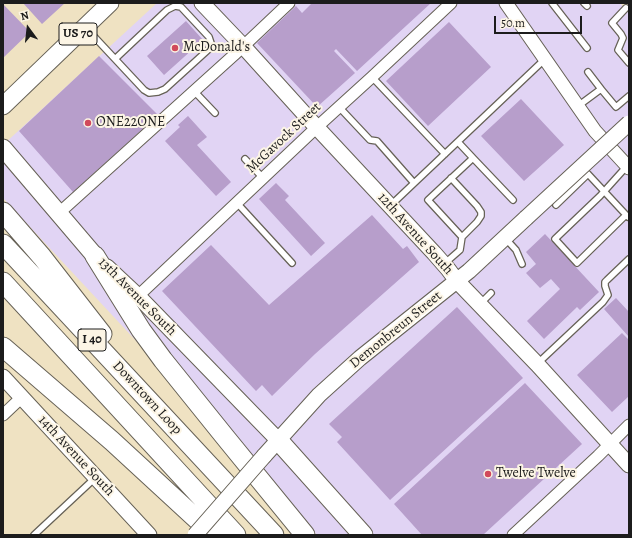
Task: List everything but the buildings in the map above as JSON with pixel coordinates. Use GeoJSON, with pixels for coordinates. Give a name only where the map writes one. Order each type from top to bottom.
{"type":"FeatureCollection","features":[{"type":"Feature","properties":{"kind":"highway"},"geometry":{"type":"LineString","coordinates":[[3,212],[42,257],[182,436]]}},
{"type":"Feature","properties":{"kind":"highway","name":"Downtown Loop"},"geometry":{"type":"LineString","coordinates":[[3,244],[274,535]]}},
{"type":"Feature","properties":{"kind":"highway"},"geometry":{"type":"LineString","coordinates":[[95,256],[141,330],[163,360],[305,535]]}},
{"type":"Feature","properties":{"kind":"highway","name":"Downtown Loop"},"geometry":{"type":"LineString","coordinates":[[3,282],[236,535]]}},
{"type":"Feature","properties":{"kind":"highway"},"geometry":{"type":"LineString","coordinates":[[3,302],[125,414]]}},
{"type":"Feature","properties":{"kind":"highway"},"geometry":{"type":"LineString","coordinates":[[3,347],[112,441],[214,535]]}},
{"type":"Feature","properties":{"kind":"highway"},"geometry":{"type":"LineString","coordinates":[[278,440],[363,535]]}},
{"type":"Feature","properties":{"kind":"main road","name":"US 70"},"geometry":{"type":"LineString","coordinates":[[3,106],[110,3]]}},
{"type":"Feature","properties":{"kind":"main road","name":"12th Avenue South"},"geometry":{"type":"LineString","coordinates":[[206,4],[444,264],[457,281],[537,364],[629,465]]}},
{"type":"Feature","properties":{"kind":"main road","name":"Demonbreun Street"},"geometry":{"type":"LineString","coordinates":[[195,535],[319,395],[360,358],[469,271],[629,123]]}},
{"type":"Feature","properties":{"kind":"main road","name":"13th Avenue South"},"geometry":{"type":"LineString","coordinates":[[3,148],[95,256],[138,296],[278,440]]}},
{"type":"Feature","properties":{"kind":"main road","name":"14th Avenue South"},"geometry":{"type":"LineString","coordinates":[[3,377],[149,535]]}},
{"type":"Feature","properties":{"kind":"street"},"geometry":{"type":"LineString","coordinates":[[59,213],[290,3]]}},
{"type":"Feature","properties":{"kind":"street","name":"McGavock Street"},"geometry":{"type":"LineString","coordinates":[[138,296],[451,3]]}},
{"type":"Feature","properties":{"kind":"street"},"geometry":{"type":"LineString","coordinates":[[506,3],[595,131],[628,167]]}},
{"type":"Feature","properties":{"kind":"street"},"geometry":{"type":"LineString","coordinates":[[3,415],[22,397]]}},
{"type":"Feature","properties":{"kind":"street"},"geometry":{"type":"LineString","coordinates":[[513,535],[629,425]]}},
{"type":"Feature","properties":{"kind":"lane"},"geometry":{"type":"LineString","coordinates":[[552,3],[587,48]]}},
{"type":"Feature","properties":{"kind":"lane"},"geometry":{"type":"LineString","coordinates":[[86,27],[115,59],[144,90],[149,93],[166,89],[209,49],[211,43],[209,37],[181,7],[175,6],[167,10],[115,59]]}},
{"type":"Feature","properties":{"kind":"lane"},"geometry":{"type":"LineString","coordinates":[[626,8],[612,24],[623,38],[618,50],[629,63]]}},
{"type":"Feature","properties":{"kind":"lane"},"geometry":{"type":"LineString","coordinates":[[390,206],[545,59]]}},
{"type":"Feature","properties":{"kind":"lane"},"geometry":{"type":"LineString","coordinates":[[588,72],[616,106],[629,96]]}},
{"type":"Feature","properties":{"kind":"lane"},"geometry":{"type":"LineString","coordinates":[[372,77],[446,154]]}},
{"type":"Feature","properties":{"kind":"lane"},"geometry":{"type":"LineString","coordinates":[[578,106],[601,88]]}},
{"type":"Feature","properties":{"kind":"lane"},"geometry":{"type":"LineString","coordinates":[[194,91],[215,113]]}},
{"type":"Feature","properties":{"kind":"lane"},"geometry":{"type":"LineString","coordinates":[[339,107],[370,140],[377,141],[414,183]]}},
{"type":"Feature","properties":{"kind":"lane"},"geometry":{"type":"LineString","coordinates":[[458,142],[513,200]]}},
{"type":"Feature","properties":{"kind":"lane"},"geometry":{"type":"LineString","coordinates":[[462,237],[428,200],[473,158]]}},
{"type":"Feature","properties":{"kind":"lane"},"geometry":{"type":"LineString","coordinates":[[245,159],[263,178]]}},
{"type":"Feature","properties":{"kind":"lane"},"geometry":{"type":"LineString","coordinates":[[556,205],[588,174],[604,192],[628,217],[577,263],[555,239],[604,192],[628,167]]}},
{"type":"Feature","properties":{"kind":"lane"},"geometry":{"type":"LineString","coordinates":[[444,264],[460,250],[462,237],[480,219],[481,216],[481,212],[477,206],[451,178]]}},
{"type":"Feature","properties":{"kind":"lane"},"geometry":{"type":"LineString","coordinates":[[237,203],[292,263]]}},
{"type":"Feature","properties":{"kind":"lane"},"geometry":{"type":"LineString","coordinates":[[505,238],[516,250],[522,264]]}},
{"type":"Feature","properties":{"kind":"lane"},"geometry":{"type":"LineString","coordinates":[[537,364],[606,299],[608,295],[605,282],[629,259]]}},
{"type":"Feature","properties":{"kind":"lane"},"geometry":{"type":"LineString","coordinates":[[479,304],[491,293]]}},
{"type":"Feature","properties":{"kind":"lane"},"geometry":{"type":"LineString","coordinates":[[34,535],[96,477]]}},
{"type":"Feature","properties":{"kind":"shaded area"},"geometry":{"type":"Polygon","coordinates":[[[157,3],[620,3],[629,13],[629,535],[317,535],[3,198],[3,145],[157,3]]]}},
{"type":"Feature","properties":{"kind":"place","name":"McDonald's"},"geometry":{"type":"Point","coordinates":[175,48]}},
{"type":"Feature","properties":{"kind":"place","name":"ONE22ONE"},"geometry":{"type":"Point","coordinates":[88,123]}},
{"type":"Feature","properties":{"kind":"place","name":"Twelve Twelve"},"geometry":{"type":"Point","coordinates":[488,474]}}]}
